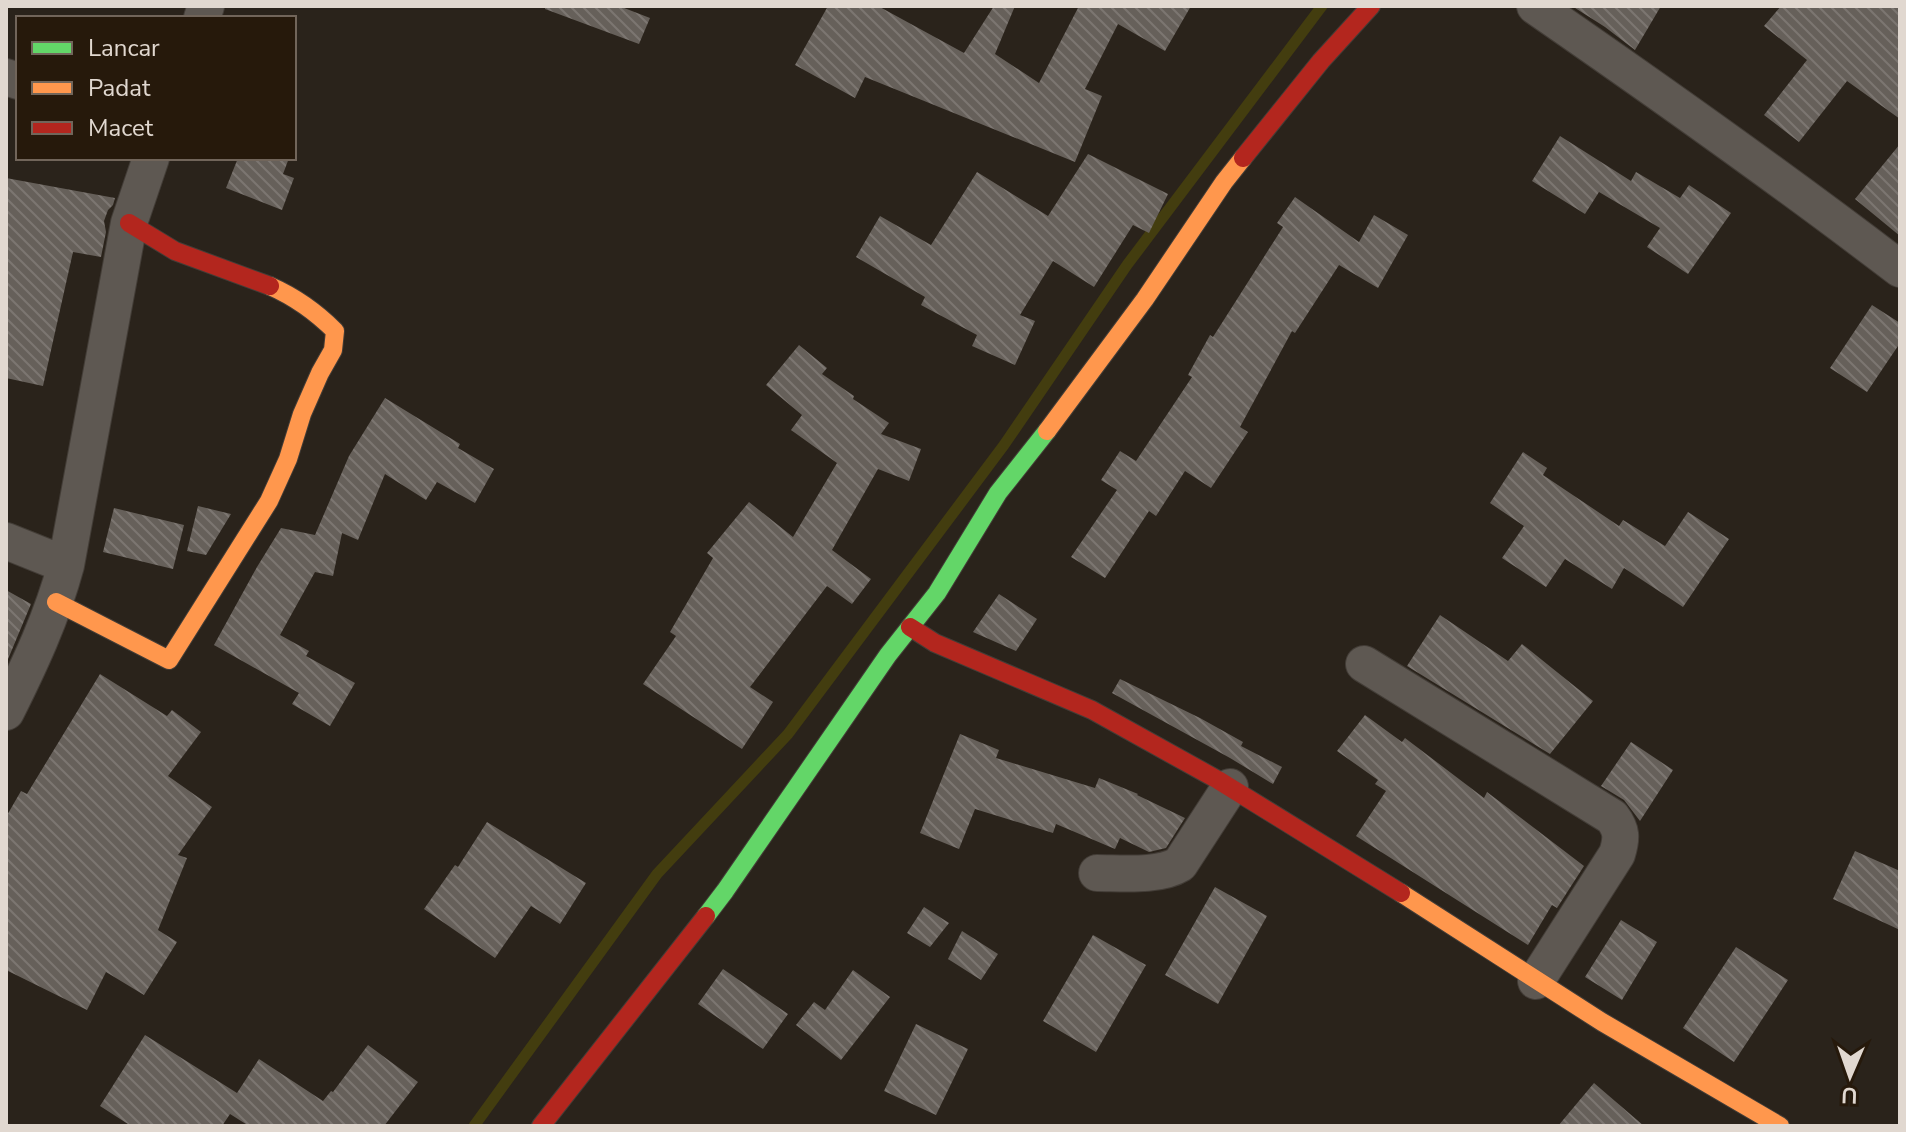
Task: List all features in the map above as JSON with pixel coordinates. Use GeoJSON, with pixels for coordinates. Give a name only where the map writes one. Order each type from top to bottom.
{"type":"FeatureCollection","features":[{"type":"Feature","properties":{"kind":"street"},"geometry":{"type":"LineString","coordinates":[[541,1126],[725,891],[888,655],[937,593],[998,493],[1145,299],[1224,182],[1321,61],[1371,6]]}},
{"type":"Feature","properties":{"kind":"street"},"geometry":{"type":"LineString","coordinates":[[1535,6],[1667,98],[1900,269]]}},
{"type":"Feature","properties":{"kind":"street"},"geometry":{"type":"LineString","coordinates":[[6,712],[31,664],[56,602],[66,565],[129,223],[150,160]]}},
{"type":"Feature","properties":{"kind":"street"},"geometry":{"type":"LineString","coordinates":[[56,602],[169,660],[269,501],[288,459],[302,414],[333,350],[335,331],[321,315],[290,295],[179,253],[129,223]]}},
{"type":"Feature","properties":{"kind":"street"},"geometry":{"type":"LineString","coordinates":[[6,541],[66,565]]}},
{"type":"Feature","properties":{"kind":"street"},"geometry":{"type":"LineString","coordinates":[[910,627],[935,643],[1092,710],[1230,787],[1602,1022],[1780,1126]]}},
{"type":"Feature","properties":{"kind":"street"},"geometry":{"type":"LineString","coordinates":[[1364,664],[1612,817],[1621,829],[1617,854],[1536,981]]}},
{"type":"Feature","properties":{"kind":"street"},"geometry":{"type":"LineString","coordinates":[[1097,873],[1170,871],[1180,864],[1230,787]]}},
{"type":"Feature","properties":{"kind":"building"},"geometry":{"type":"Polygon","coordinates":[[[545,6],[619,6],[650,18],[639,44],[545,9],[545,6]]]}},
{"type":"Feature","properties":{"kind":"building"},"geometry":{"type":"Polygon","coordinates":[[[828,6],[878,6],[964,53],[994,6],[1015,6],[995,54],[1039,83],[1079,6],[1191,6],[1165,51],[1118,24],[1085,89],[1102,96],[1075,162],[865,77],[855,98],[795,65],[828,6]]]}},
{"type":"Feature","properties":{"kind":"building"},"geometry":{"type":"Polygon","coordinates":[[[1572,6],[1661,6],[1635,50],[1572,6]]]}},
{"type":"Feature","properties":{"kind":"building"},"geometry":{"type":"Polygon","coordinates":[[[1781,6],[1900,6],[1900,119],[1847,81],[1799,142],[1764,115],[1807,60],[1764,26],[1781,6]]]}},
{"type":"Feature","properties":{"kind":"building"},"geometry":{"type":"Polygon","coordinates":[[[1560,136],[1631,181],[1636,172],[1680,198],[1689,185],[1731,213],[1688,274],[1647,247],[1660,228],[1599,192],[1585,214],[1532,181],[1560,136]]]}},
{"type":"Feature","properties":{"kind":"building"},"geometry":{"type":"Polygon","coordinates":[[[1900,144],[1900,236],[1855,199],[1900,144]]]}},
{"type":"Feature","properties":{"kind":"building"},"geometry":{"type":"Polygon","coordinates":[[[1088,154],[1168,194],[1149,233],[1133,225],[1094,287],[1053,261],[1020,315],[1035,321],[1015,365],[972,346],[977,335],[921,305],[925,297],[856,257],[880,216],[931,245],[977,172],[1048,216],[1088,154]]]}},
{"type":"Feature","properties":{"kind":"building"},"geometry":{"type":"Polygon","coordinates":[[[237,160],[288,160],[283,174],[294,178],[282,210],[226,188],[237,160]]]}},
{"type":"Feature","properties":{"kind":"building"},"geometry":{"type":"Polygon","coordinates":[[[6,178],[115,198],[104,221],[106,232],[101,257],[73,252],[43,386],[6,378],[6,178]]]}},
{"type":"Feature","properties":{"kind":"building"},"geometry":{"type":"Polygon","coordinates":[[[1295,197],[1359,242],[1374,215],[1408,235],[1378,288],[1339,265],[1295,333],[1292,331],[1240,427],[1248,432],[1211,488],[1185,471],[1156,516],[1149,511],[1105,578],[1071,557],[1117,490],[1101,480],[1120,451],[1136,461],[1192,377],[1188,375],[1210,335],[1213,337],[1283,227],[1277,223],[1295,197]]]}},
{"type":"Feature","properties":{"kind":"building"},"geometry":{"type":"Polygon","coordinates":[[[1872,305],[1900,323],[1900,343],[1867,392],[1830,368],[1872,305]]]}},
{"type":"Feature","properties":{"kind":"building"},"geometry":{"type":"Polygon","coordinates":[[[799,345],[827,368],[822,374],[889,423],[881,434],[921,449],[909,481],[878,469],[832,550],[871,579],[852,604],[827,586],[750,687],[773,702],[742,749],[643,684],[676,636],[670,632],[713,558],[707,553],[749,502],[793,537],[837,463],[791,430],[802,415],[766,385],[799,345]]]}},
{"type":"Feature","properties":{"kind":"building"},"geometry":{"type":"Polygon","coordinates":[[[385,398],[494,469],[475,503],[437,482],[426,500],[385,474],[358,540],[342,533],[333,576],[315,572],[280,635],[309,651],[306,656],[355,683],[330,726],[292,704],[299,693],[214,645],[281,528],[315,535],[349,456],[385,398]]]}},
{"type":"Feature","properties":{"kind":"building"},"geometry":{"type":"Polygon","coordinates":[[[1523,452],[1547,468],[1543,475],[1619,526],[1623,520],[1665,546],[1688,512],[1729,539],[1683,607],[1624,568],[1612,589],[1565,559],[1546,587],[1502,558],[1524,526],[1490,503],[1523,452]]]}},
{"type":"Feature","properties":{"kind":"building"},"geometry":{"type":"Polygon","coordinates":[[[198,506],[231,514],[206,555],[187,551],[198,506]]]}},
{"type":"Feature","properties":{"kind":"building"},"geometry":{"type":"Polygon","coordinates":[[[114,508],[184,525],[173,569],[103,552],[114,508]]]}},
{"type":"Feature","properties":{"kind":"building"},"geometry":{"type":"Polygon","coordinates":[[[6,590],[31,604],[6,664],[6,590]]]}},
{"type":"Feature","properties":{"kind":"building"},"geometry":{"type":"Polygon","coordinates":[[[999,594],[1037,619],[1016,651],[973,632],[999,594]]]}},
{"type":"Feature","properties":{"kind":"building"},"geometry":{"type":"Polygon","coordinates":[[[1440,615],[1508,661],[1522,644],[1593,701],[1550,754],[1407,666],[1440,615]]]}},
{"type":"Feature","properties":{"kind":"building"},"geometry":{"type":"Polygon","coordinates":[[[100,674],[167,716],[172,710],[201,732],[168,776],[212,807],[178,855],[187,858],[158,930],[177,942],[144,995],[106,972],[87,1010],[6,970],[6,817],[21,791],[27,794],[100,674]]]}},
{"type":"Feature","properties":{"kind":"building"},"geometry":{"type":"Polygon","coordinates":[[[1120,679],[1200,718],[1243,742],[1241,746],[1282,767],[1273,784],[1112,693],[1120,679]]]}},
{"type":"Feature","properties":{"kind":"building"},"geometry":{"type":"Polygon","coordinates":[[[1365,715],[1402,742],[1405,738],[1484,798],[1487,792],[1584,866],[1557,908],[1552,905],[1528,945],[1356,836],[1386,791],[1375,784],[1378,780],[1337,751],[1365,715]]]}},
{"type":"Feature","properties":{"kind":"building"},"geometry":{"type":"Polygon","coordinates":[[[960,734],[999,750],[996,758],[1095,788],[1099,778],[1185,818],[1166,848],[1149,852],[1120,838],[1115,849],[1056,824],[1053,833],[975,809],[959,849],[920,833],[960,734]]]}},
{"type":"Feature","properties":{"kind":"building"},"geometry":{"type":"Polygon","coordinates":[[[1631,742],[1673,770],[1640,821],[1624,800],[1601,786],[1631,742]]]}},
{"type":"Feature","properties":{"kind":"building"},"geometry":{"type":"Polygon","coordinates":[[[487,822],[586,883],[560,924],[531,906],[495,958],[424,909],[455,865],[458,867],[487,822]]]}},
{"type":"Feature","properties":{"kind":"building"},"geometry":{"type":"Polygon","coordinates":[[[1855,851],[1900,871],[1900,930],[1833,899],[1855,851]]]}},
{"type":"Feature","properties":{"kind":"building"},"geometry":{"type":"Polygon","coordinates":[[[1215,887],[1267,916],[1218,1004],[1165,975],[1215,887]]]}},
{"type":"Feature","properties":{"kind":"building"},"geometry":{"type":"Polygon","coordinates":[[[924,907],[949,923],[930,947],[907,933],[924,907]]]}},
{"type":"Feature","properties":{"kind":"building"},"geometry":{"type":"Polygon","coordinates":[[[1621,920],[1657,942],[1622,1000],[1585,977],[1621,920]]]}},
{"type":"Feature","properties":{"kind":"building"},"geometry":{"type":"Polygon","coordinates":[[[962,931],[998,954],[981,980],[948,959],[962,931]]]}},
{"type":"Feature","properties":{"kind":"building"},"geometry":{"type":"Polygon","coordinates":[[[1093,935],[1146,965],[1096,1052],[1043,1021],[1093,935]]]}},
{"type":"Feature","properties":{"kind":"building"},"geometry":{"type":"Polygon","coordinates":[[[1736,947],[1788,980],[1734,1062],[1683,1028],[1736,947]]]}},
{"type":"Feature","properties":{"kind":"building"},"geometry":{"type":"Polygon","coordinates":[[[723,969],[788,1014],[763,1049],[698,1004],[723,969]]]}},
{"type":"Feature","properties":{"kind":"building"},"geometry":{"type":"Polygon","coordinates":[[[853,970],[890,997],[841,1060],[796,1025],[814,1002],[825,1010],[853,970]]]}},
{"type":"Feature","properties":{"kind":"building"},"geometry":{"type":"Polygon","coordinates":[[[916,1024],[968,1049],[936,1115],[884,1091],[916,1024]]]}},
{"type":"Feature","properties":{"kind":"building"},"geometry":{"type":"Polygon","coordinates":[[[145,1035],[237,1093],[259,1059],[323,1101],[368,1045],[418,1082],[384,1126],[249,1126],[230,1114],[222,1126],[131,1126],[100,1106],[145,1035]]]}},
{"type":"Feature","properties":{"kind":"building"},"geometry":{"type":"Polygon","coordinates":[[[1594,1083],[1644,1126],[1558,1126],[1594,1083]]]}},
{"type":"Feature","properties":{"kind":"waterway"},"geometry":{"type":"LineString","coordinates":[[474,1126],[657,874],[788,734],[1004,445],[1127,265],[1322,6]]}},
{"type":"Feature","properties":{"kind":"traffic: fast"},"geometry":{"type":"LineString","coordinates":[[706,916],[888,655],[937,593],[998,493],[1047,431]]}},
{"type":"Feature","properties":{"kind":"traffic: slow"},"geometry":{"type":"LineString","coordinates":[[1047,431],[1145,299],[1243,158]]}},
{"type":"Feature","properties":{"kind":"traffic: slow"},"geometry":{"type":"LineString","coordinates":[[56,602],[169,660],[269,501],[288,459],[302,414],[333,350],[335,331],[304,305],[270,286]]}},
{"type":"Feature","properties":{"kind":"traffic: slow"},"geometry":{"type":"LineString","coordinates":[[1401,893],[1602,1022],[1780,1126]]}},
{"type":"Feature","properties":{"kind":"traffic: jam"},"geometry":{"type":"LineString","coordinates":[[1243,158],[1321,61],[1371,6]]}},
{"type":"Feature","properties":{"kind":"traffic: jam"},"geometry":{"type":"LineString","coordinates":[[129,223],[175,251],[270,286]]}},
{"type":"Feature","properties":{"kind":"traffic: jam"},"geometry":{"type":"LineString","coordinates":[[910,627],[935,643],[1092,710],[1218,780],[1401,893]]}},
{"type":"Feature","properties":{"kind":"traffic: jam"},"geometry":{"type":"LineString","coordinates":[[541,1126],[706,916]]}}]}
